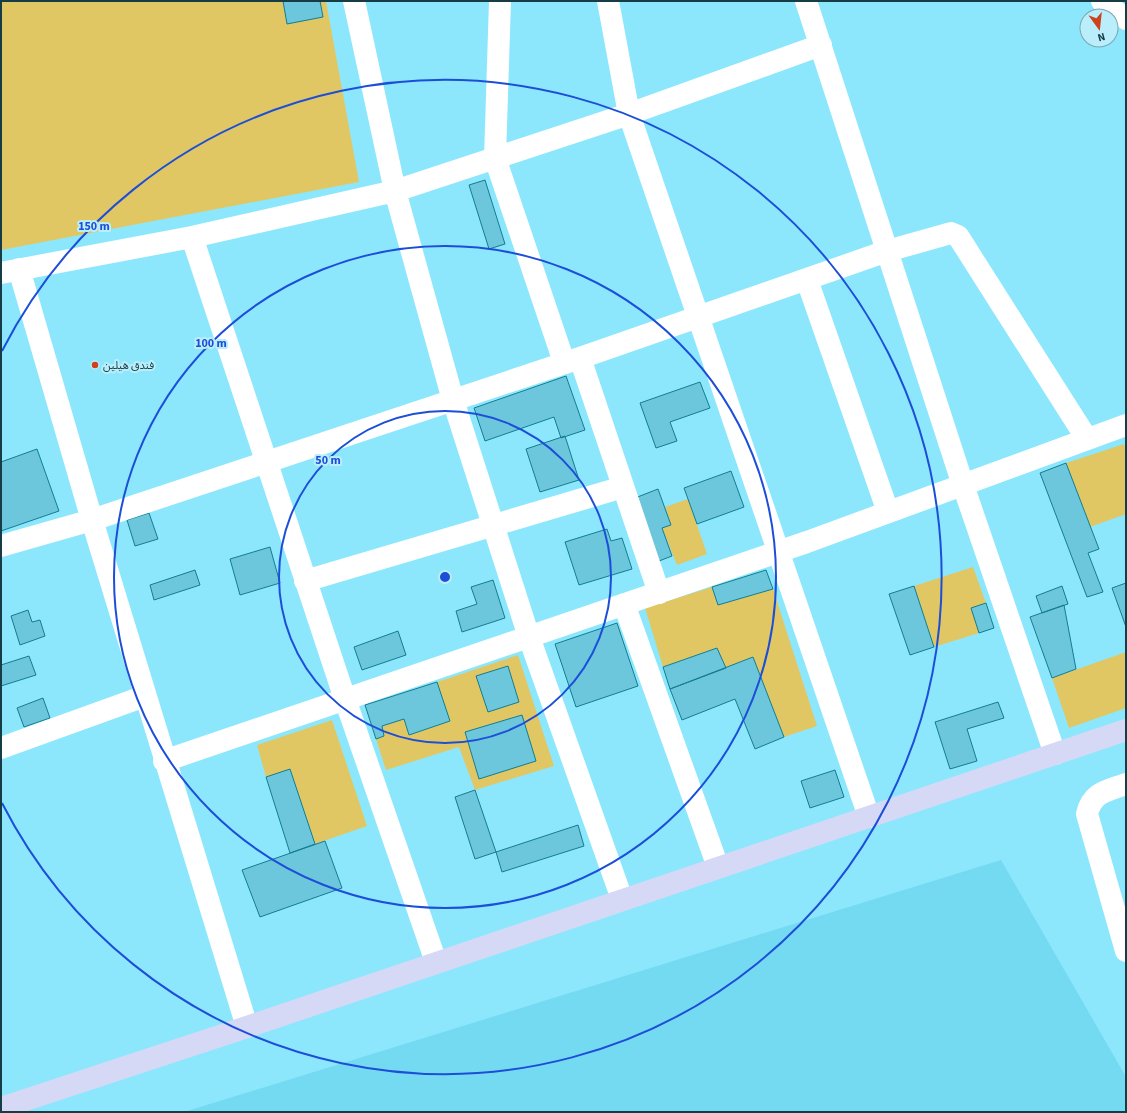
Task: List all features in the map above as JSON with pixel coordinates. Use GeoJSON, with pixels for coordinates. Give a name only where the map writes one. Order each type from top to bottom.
{"type":"FeatureCollection","features":[{"type":"Feature","properties":{"kind":"main road"},"geometry":{"type":"LineString","coordinates":[[1,1108],[247,1027],[718,866],[869,817],[1126,730]]}},
{"type":"Feature","properties":{"kind":"street"},"geometry":{"type":"LineString","coordinates":[[354,1],[395,191],[453,400],[529,637],[622,899]]}},
{"type":"Feature","properties":{"kind":"street"},"geometry":{"type":"LineString","coordinates":[[500,1],[495,158],[622,487],[659,593]]}},
{"type":"Feature","properties":{"kind":"street"},"geometry":{"type":"LineString","coordinates":[[608,1],[629,114],[869,817]]}},
{"type":"Feature","properties":{"kind":"street"},"geometry":{"type":"LineString","coordinates":[[806,1],[963,485],[1055,754]]}},
{"type":"Feature","properties":{"kind":"street"},"geometry":{"type":"LineString","coordinates":[[1102,1],[1126,19]]}},
{"type":"Feature","properties":{"kind":"street"},"geometry":{"type":"LineString","coordinates":[[247,1027],[164,761],[92,520],[10,271],[192,237],[395,191],[629,114],[821,46]]}},
{"type":"Feature","properties":{"kind":"street"},"geometry":{"type":"LineString","coordinates":[[1,546],[92,520],[698,318],[887,251],[942,234],[951,233],[958,236],[1086,439]]}},
{"type":"Feature","properties":{"kind":"street"},"geometry":{"type":"LineString","coordinates":[[192,237],[345,699],[436,962]]}},
{"type":"Feature","properties":{"kind":"street"},"geometry":{"type":"LineString","coordinates":[[807,280],[888,512]]}},
{"type":"Feature","properties":{"kind":"street"},"geometry":{"type":"LineString","coordinates":[[164,761],[779,552],[1126,425]]}},
{"type":"Feature","properties":{"kind":"street"},"geometry":{"type":"LineString","coordinates":[[306,581],[622,487]]}},
{"type":"Feature","properties":{"kind":"street"},"geometry":{"type":"LineString","coordinates":[[624,604],[718,866]]}},
{"type":"Feature","properties":{"kind":"street"},"geometry":{"type":"LineString","coordinates":[[1,748],[145,696]]}},
{"type":"Feature","properties":{"kind":"street"},"geometry":{"type":"LineString","coordinates":[[1126,784],[1098,795],[1090,802],[1087,814],[1126,951]]}},
{"type":"Feature","properties":{"kind":"shaded area"},"geometry":{"type":"Polygon","coordinates":[[[1,1],[326,1],[359,182],[1,250],[1,1]]]}},
{"type":"Feature","properties":{"kind":"shaded area"},"geometry":{"type":"Polygon","coordinates":[[[1124,444],[1126,450],[1126,514],[1090,527],[1066,463],[1124,444]]]}},
{"type":"Feature","properties":{"kind":"shaded area"},"geometry":{"type":"Polygon","coordinates":[[[688,499],[707,554],[677,565],[662,528],[671,525],[665,507],[688,499]]]}},
{"type":"Feature","properties":{"kind":"shaded area"},"geometry":{"type":"Polygon","coordinates":[[[973,567],[986,603],[979,633],[934,647],[914,586],[973,567]]]}},
{"type":"Feature","properties":{"kind":"shaded area"},"geometry":{"type":"Polygon","coordinates":[[[712,587],[718,605],[773,589],[817,726],[784,737],[753,657],[726,668],[717,648],[663,667],[645,608],[712,587]]]}},
{"type":"Feature","properties":{"kind":"shaded area"},"geometry":{"type":"Polygon","coordinates":[[[1126,652],[1126,708],[1069,728],[1052,678],[1126,652]]]}},
{"type":"Feature","properties":{"kind":"shaded area"},"geometry":{"type":"Polygon","coordinates":[[[518,655],[554,766],[475,790],[459,747],[386,770],[376,739],[384,735],[382,726],[404,719],[409,735],[450,721],[437,682],[518,655]]]}},
{"type":"Feature","properties":{"kind":"shaded area"},"geometry":{"type":"Polygon","coordinates":[[[332,720],[367,826],[315,844],[290,769],[266,777],[257,745],[332,720]]]}},
{"type":"Feature","properties":{"kind":"shaded area"},"geometry":{"type":"Polygon","coordinates":[[[1001,860],[1126,1077],[1126,1112],[184,1112],[1001,860]]]}},
{"type":"Feature","properties":{"kind":"building"},"geometry":{"type":"Polygon","coordinates":[[[283,1],[320,1],[323,17],[287,24],[283,1]]]}},
{"type":"Feature","properties":{"kind":"building"},"geometry":{"type":"Polygon","coordinates":[[[485,180],[505,244],[489,249],[469,185],[485,180]]]}},
{"type":"Feature","properties":{"kind":"building"},"geometry":{"type":"Polygon","coordinates":[[[566,376],[585,430],[561,438],[554,417],[485,441],[474,408],[566,376]]]}},
{"type":"Feature","properties":{"kind":"building"},"geometry":{"type":"Polygon","coordinates":[[[700,382],[710,408],[670,422],[677,441],[656,448],[640,403],[700,382]]]}},
{"type":"Feature","properties":{"kind":"building"},"geometry":{"type":"Polygon","coordinates":[[[565,436],[579,480],[540,492],[526,449],[565,436]]]}},
{"type":"Feature","properties":{"kind":"building"},"geometry":{"type":"Polygon","coordinates":[[[37,449],[59,511],[1,531],[1,462],[37,449]]]}},
{"type":"Feature","properties":{"kind":"building"},"geometry":{"type":"Polygon","coordinates":[[[1066,463],[1099,549],[1088,553],[1103,592],[1087,597],[1040,473],[1066,463]]]}},
{"type":"Feature","properties":{"kind":"building"},"geometry":{"type":"Polygon","coordinates":[[[731,471],[744,507],[697,524],[684,488],[731,471]]]}},
{"type":"Feature","properties":{"kind":"building"},"geometry":{"type":"Polygon","coordinates":[[[658,489],[671,525],[662,528],[672,556],[659,561],[635,498],[658,489]]]}},
{"type":"Feature","properties":{"kind":"building"},"geometry":{"type":"Polygon","coordinates":[[[149,513],[158,539],[135,546],[127,520],[149,513]]]}},
{"type":"Feature","properties":{"kind":"building"},"geometry":{"type":"Polygon","coordinates":[[[607,529],[611,541],[622,538],[632,569],[579,585],[565,542],[607,529]]]}},
{"type":"Feature","properties":{"kind":"building"},"geometry":{"type":"Polygon","coordinates":[[[270,547],[280,583],[240,595],[230,559],[270,547]]]}},
{"type":"Feature","properties":{"kind":"building"},"geometry":{"type":"Polygon","coordinates":[[[195,570],[200,585],[154,600],[150,585],[195,570]]]}},
{"type":"Feature","properties":{"kind":"building"},"geometry":{"type":"Polygon","coordinates":[[[766,570],[773,589],[718,605],[712,587],[766,570]]]}},
{"type":"Feature","properties":{"kind":"building"},"geometry":{"type":"Polygon","coordinates":[[[493,580],[505,618],[462,632],[456,611],[477,604],[471,587],[493,580]]]}},
{"type":"Feature","properties":{"kind":"building"},"geometry":{"type":"Polygon","coordinates":[[[1126,583],[1126,627],[1112,588],[1126,583]]]}},
{"type":"Feature","properties":{"kind":"building"},"geometry":{"type":"Polygon","coordinates":[[[914,586],[934,647],[910,655],[889,594],[914,586]]]}},
{"type":"Feature","properties":{"kind":"building"},"geometry":{"type":"Polygon","coordinates":[[[1062,586],[1068,604],[1042,613],[1036,596],[1062,586]]]}},
{"type":"Feature","properties":{"kind":"building"},"geometry":{"type":"Polygon","coordinates":[[[986,603],[994,628],[979,633],[971,608],[986,603]]]}},
{"type":"Feature","properties":{"kind":"building"},"geometry":{"type":"Polygon","coordinates":[[[1064,605],[1076,669],[1052,678],[1030,617],[1064,605]]]}},
{"type":"Feature","properties":{"kind":"building"},"geometry":{"type":"Polygon","coordinates":[[[28,610],[32,622],[40,620],[45,636],[20,645],[11,616],[28,610]]]}},
{"type":"Feature","properties":{"kind":"building"},"geometry":{"type":"Polygon","coordinates":[[[617,623],[638,686],[576,707],[555,644],[617,623]]]}},
{"type":"Feature","properties":{"kind":"building"},"geometry":{"type":"Polygon","coordinates":[[[398,631],[406,655],[362,670],[354,647],[398,631]]]}},
{"type":"Feature","properties":{"kind":"building"},"geometry":{"type":"Polygon","coordinates":[[[717,648],[726,668],[670,689],[663,667],[717,648]]]}},
{"type":"Feature","properties":{"kind":"building"},"geometry":{"type":"Polygon","coordinates":[[[29,656],[36,675],[1,686],[1,665],[29,656]]]}},
{"type":"Feature","properties":{"kind":"building"},"geometry":{"type":"Polygon","coordinates":[[[753,657],[784,737],[755,749],[735,699],[682,720],[670,689],[753,657]]]}},
{"type":"Feature","properties":{"kind":"building"},"geometry":{"type":"Polygon","coordinates":[[[508,666],[519,702],[488,712],[476,676],[508,666]]]}},
{"type":"Feature","properties":{"kind":"building"},"geometry":{"type":"Polygon","coordinates":[[[437,682],[450,721],[409,735],[404,719],[382,726],[384,736],[376,739],[365,705],[437,682]]]}},
{"type":"Feature","properties":{"kind":"building"},"geometry":{"type":"Polygon","coordinates":[[[43,698],[50,718],[24,727],[17,708],[43,698]]]}},
{"type":"Feature","properties":{"kind":"building"},"geometry":{"type":"Polygon","coordinates":[[[998,702],[1004,718],[967,729],[977,761],[950,769],[935,722],[998,702]]]}},
{"type":"Feature","properties":{"kind":"building"},"geometry":{"type":"Polygon","coordinates":[[[522,715],[536,761],[479,779],[465,732],[522,715]]]}},
{"type":"Feature","properties":{"kind":"building"},"geometry":{"type":"Polygon","coordinates":[[[290,769],[315,844],[290,853],[266,777],[290,769]]]}},
{"type":"Feature","properties":{"kind":"building"},"geometry":{"type":"Polygon","coordinates":[[[835,770],[844,797],[810,808],[801,781],[835,770]]]}},
{"type":"Feature","properties":{"kind":"building"},"geometry":{"type":"Polygon","coordinates":[[[475,790],[496,852],[475,859],[455,797],[475,790]]]}},
{"type":"Feature","properties":{"kind":"building"},"geometry":{"type":"Polygon","coordinates":[[[578,825],[584,846],[502,872],[496,852],[578,825]]]}},
{"type":"Feature","properties":{"kind":"building"},"geometry":{"type":"Polygon","coordinates":[[[325,841],[342,888],[260,917],[242,870],[325,841]]]}},
{"type":"Feature","properties":{"kind":"place","name":"فندق هيلين"},"geometry":{"type":"Point","coordinates":[95,365]}}]}
